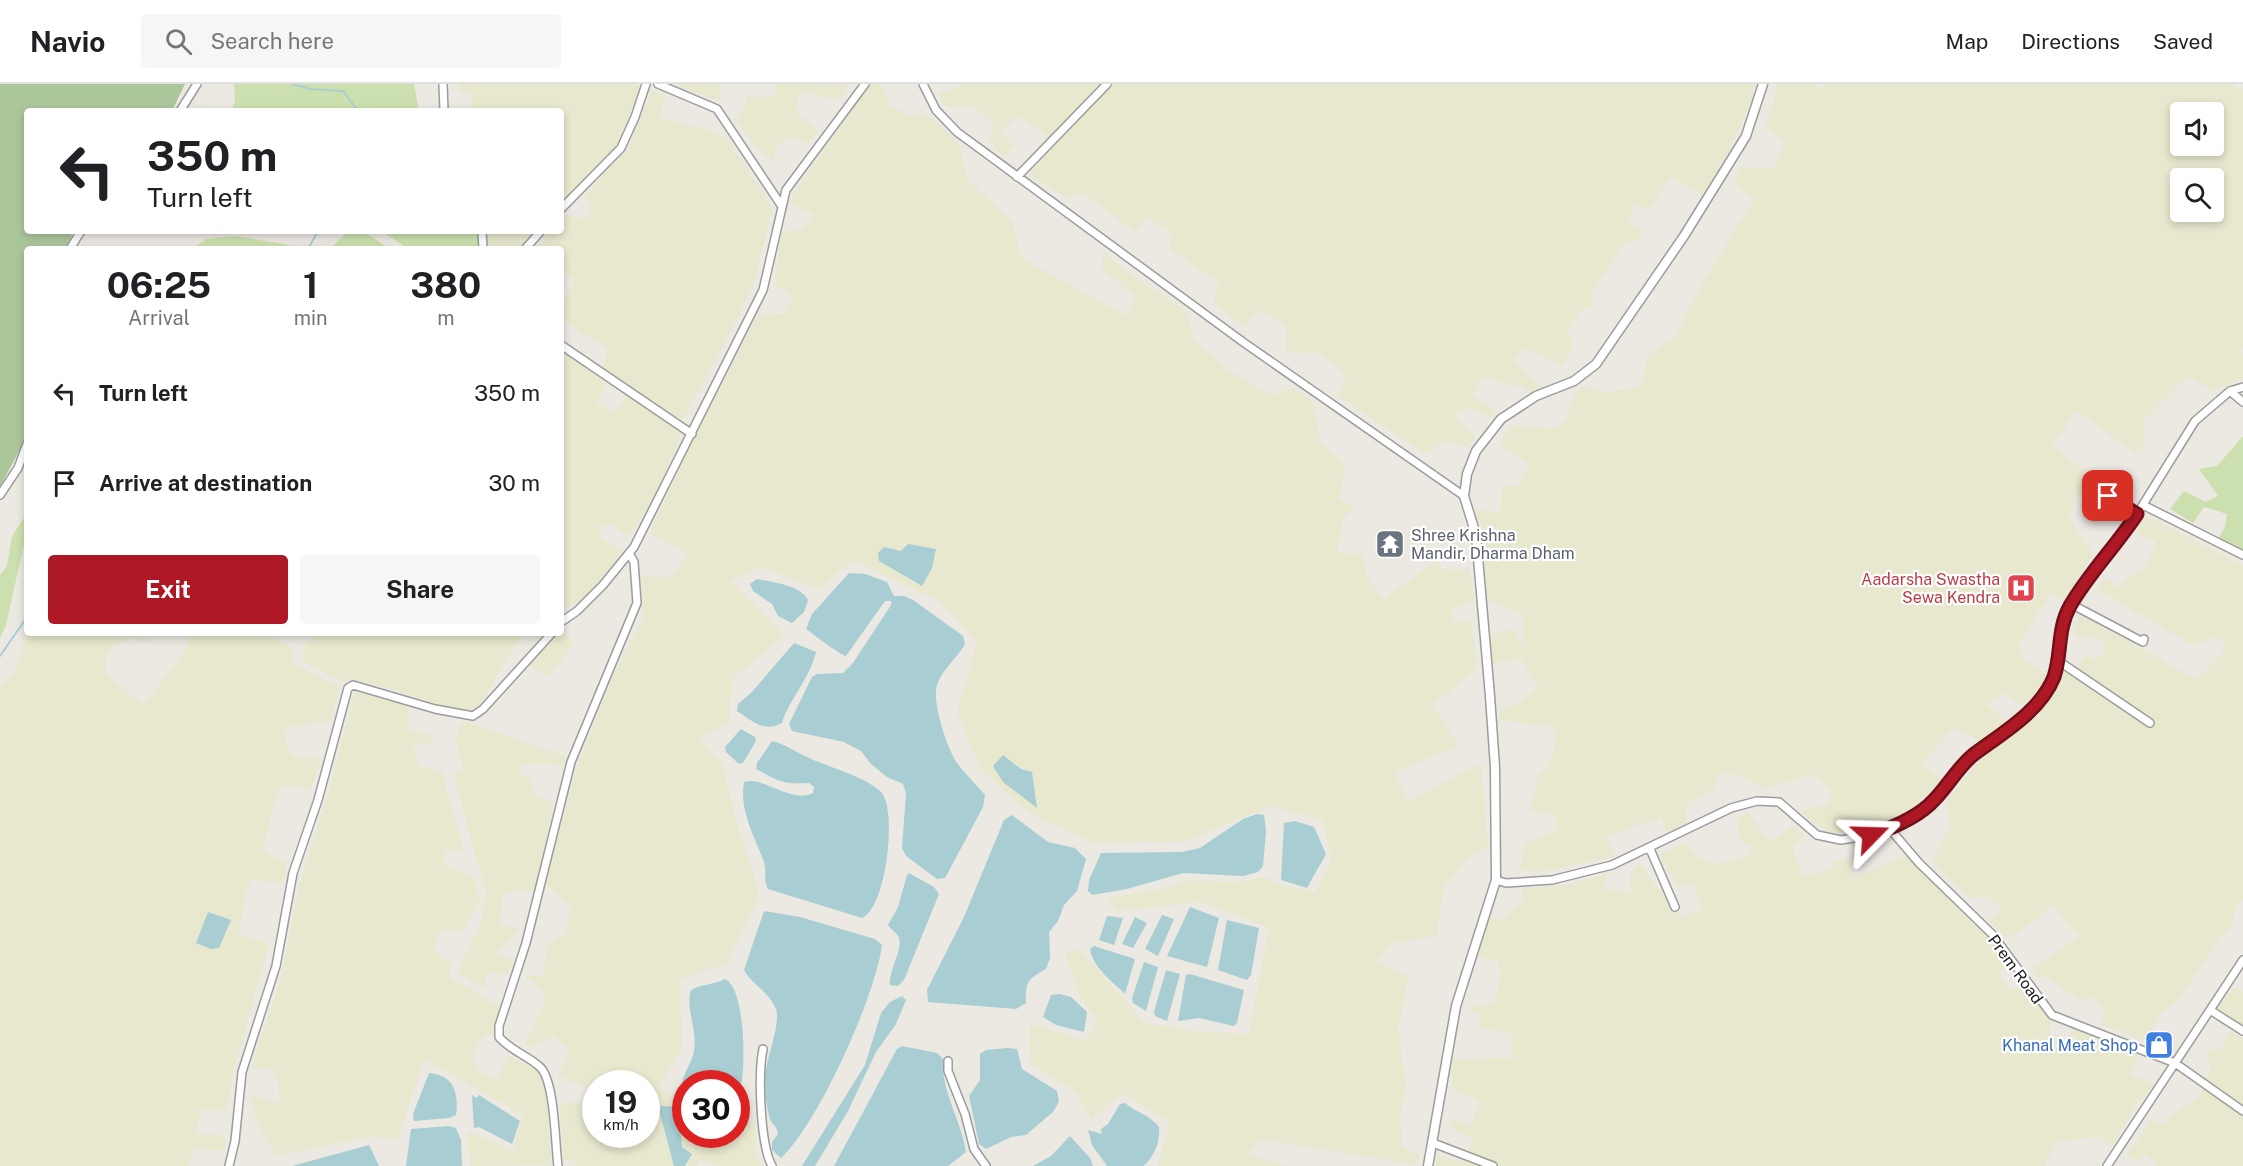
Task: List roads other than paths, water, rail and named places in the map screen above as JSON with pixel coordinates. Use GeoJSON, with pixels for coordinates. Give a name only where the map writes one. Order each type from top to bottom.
{"type":"FeatureCollection","features":[{"type":"Feature","properties":{"kind":"street"},"geometry":{"type":"LineString","coordinates":[[182,108],[197,84]]}},
{"type":"Feature","properties":{"kind":"street"},"geometry":{"type":"LineString","coordinates":[[443,84],[444,108]]}},
{"type":"Feature","properties":{"kind":"street"},"geometry":{"type":"LineString","coordinates":[[564,206],[621,148],[646,84]]}},
{"type":"Feature","properties":{"kind":"street"},"geometry":{"type":"LineString","coordinates":[[658,84],[717,109],[781,205]]}},
{"type":"Feature","properties":{"kind":"street"},"geometry":{"type":"LineString","coordinates":[[564,620],[577,611],[603,585],[629,553],[666,488],[676,459],[692,434],[763,290],[786,190],[865,84]]}},
{"type":"Feature","properties":{"kind":"street"},"geometry":{"type":"LineString","coordinates":[[923,84],[936,110],[957,132],[1243,342],[1464,496]]}},
{"type":"Feature","properties":{"kind":"street"},"geometry":{"type":"LineString","coordinates":[[1017,177],[1107,84]]}},
{"type":"Feature","properties":{"kind":"street"},"geometry":{"type":"LineString","coordinates":[[1428,1166],[1456,1006],[1496,880],[1495,767],[1476,535],[1464,496],[1467,474],[1476,451],[1502,419],[1536,396],[1574,381],[1596,364],[1684,236],[1746,136],[1763,84]]}},
{"type":"Feature","properties":{"kind":"street"},"geometry":{"type":"LineString","coordinates":[[528,246],[538,234]]}},
{"type":"Feature","properties":{"kind":"street"},"geometry":{"type":"LineString","coordinates":[[564,347],[692,434]]}},
{"type":"Feature","properties":{"kind":"street"},"geometry":{"type":"LineString","coordinates":[[1496,880],[1506,883],[1552,880],[1612,865],[1650,849],[1731,808],[1757,801],[1779,802],[1817,835],[1841,840],[1890,829],[1933,802],[1971,756],[2000,737],[2034,706],[2053,678],[2061,626],[2071,604],[2092,570],[2137,514],[2195,421],[2230,392],[2243,387]]}},
{"type":"Feature","properties":{"kind":"street"},"geometry":{"type":"LineString","coordinates":[[2230,392],[2243,402]]}},
{"type":"Feature","properties":{"kind":"street"},"geometry":{"type":"LineString","coordinates":[[0,495],[18,468],[24,452]]}},
{"type":"Feature","properties":{"kind":"street"},"geometry":{"type":"LineString","coordinates":[[2108,496],[2137,514]]}},
{"type":"Feature","properties":{"kind":"street"},"geometry":{"type":"LineString","coordinates":[[2143,505],[2243,555]]}},
{"type":"Feature","properties":{"kind":"street"},"geometry":{"type":"LineString","coordinates":[[558,1166],[549,1083],[541,1068],[510,1049],[499,1037],[499,1026],[526,943],[571,762],[637,603],[634,562],[629,553]]}},
{"type":"Feature","properties":{"kind":"street"},"geometry":{"type":"LineString","coordinates":[[2071,604],[2143,642],[2144,639]]}},
{"type":"Feature","properties":{"kind":"street"},"geometry":{"type":"LineString","coordinates":[[229,1166],[235,1141],[242,1072],[276,966],[293,873],[324,780],[348,688],[353,685],[435,709],[473,716],[483,709],[549,636]]}},
{"type":"Feature","properties":{"kind":"street"},"geometry":{"type":"LineString","coordinates":[[2057,660],[2150,723]]}},
{"type":"Feature","properties":{"kind":"street","name":"Prem Road"},"geometry":{"type":"LineString","coordinates":[[1890,829],[1919,863],[1992,934],[2052,1015],[2175,1063],[2243,1111]]}},
{"type":"Feature","properties":{"kind":"street"},"geometry":{"type":"LineString","coordinates":[[1650,849],[1675,907]]}},
{"type":"Feature","properties":{"kind":"street"},"geometry":{"type":"LineString","coordinates":[[2107,1166],[2243,960]]}},
{"type":"Feature","properties":{"kind":"street"},"geometry":{"type":"LineString","coordinates":[[2210,1010],[2243,1031]]}},
{"type":"Feature","properties":{"kind":"street"},"geometry":{"type":"LineString","coordinates":[[763,1049],[758,1082],[765,1153],[772,1166]]}},
{"type":"Feature","properties":{"kind":"street"},"geometry":{"type":"LineString","coordinates":[[948,1061],[948,1071],[965,1114],[974,1149],[986,1166]]}},
{"type":"Feature","properties":{"kind":"street"},"geometry":{"type":"LineString","coordinates":[[1433,1143],[1493,1166]]}},
{"type":"Feature","properties":{"kind":"water"},"geometry":{"type":"Polygon","coordinates":[[[908,544],[936,549],[932,568],[922,586],[879,561],[878,553],[884,547],[901,551],[908,544]]]}},
{"type":"Feature","properties":{"kind":"water"},"geometry":{"type":"Polygon","coordinates":[[[849,573],[865,574],[887,582],[894,596],[904,596],[913,600],[963,636],[965,644],[938,682],[936,700],[944,735],[953,756],[985,795],[983,807],[945,878],[937,879],[906,856],[902,848],[906,793],[903,784],[887,777],[871,764],[861,751],[844,742],[792,731],[789,724],[812,677],[817,674],[843,673],[853,663],[891,605],[891,601],[885,601],[846,656],[806,629],[812,614],[849,573]]]}},
{"type":"Feature","properties":{"kind":"water"},"geometry":{"type":"Polygon","coordinates":[[[757,579],[786,585],[799,591],[808,600],[804,612],[792,623],[778,616],[772,604],[753,591],[750,584],[757,579]]]}},
{"type":"Feature","properties":{"kind":"water"},"geometry":{"type":"Polygon","coordinates":[[[794,643],[816,652],[809,671],[782,723],[769,727],[753,722],[737,711],[738,704],[752,692],[794,643]]]}},
{"type":"Feature","properties":{"kind":"water"},"geometry":{"type":"Polygon","coordinates":[[[741,729],[755,737],[756,741],[743,763],[739,764],[726,752],[725,747],[741,729]]]}},
{"type":"Feature","properties":{"kind":"water"},"geometry":{"type":"Polygon","coordinates":[[[772,741],[863,780],[880,791],[885,800],[889,835],[883,877],[871,910],[862,918],[768,889],[764,862],[746,813],[744,782],[759,782],[795,795],[813,793],[814,787],[809,783],[781,781],[756,769],[757,763],[772,741]]]}},
{"type":"Feature","properties":{"kind":"water"},"geometry":{"type":"Polygon","coordinates":[[[1003,755],[1021,769],[1032,772],[1037,808],[1003,782],[993,766],[1003,755]]]}},
{"type":"Feature","properties":{"kind":"water"},"geometry":{"type":"Polygon","coordinates":[[[1257,814],[1264,815],[1266,831],[1263,866],[1258,872],[1243,876],[1183,873],[1127,889],[1092,895],[1088,891],[1089,880],[1101,853],[1182,852],[1200,848],[1243,819],[1257,814]]]}},
{"type":"Feature","properties":{"kind":"water"},"geometry":{"type":"Polygon","coordinates":[[[1012,815],[1048,842],[1075,848],[1086,859],[1077,891],[1064,905],[1058,921],[1049,932],[1050,958],[1046,969],[1029,982],[1026,990],[1026,1003],[1016,1009],[928,1002],[927,990],[964,917],[1004,820],[1012,815]]]}},
{"type":"Feature","properties":{"kind":"water"},"geometry":{"type":"Polygon","coordinates":[[[1295,821],[1314,827],[1326,854],[1307,888],[1281,880],[1284,823],[1295,821]]]}},
{"type":"Feature","properties":{"kind":"water"},"geometry":{"type":"Polygon","coordinates":[[[909,873],[934,887],[939,894],[904,980],[898,986],[890,985],[900,941],[888,925],[898,907],[909,873]]]}},
{"type":"Feature","properties":{"kind":"water"},"geometry":{"type":"Polygon","coordinates":[[[1190,907],[1219,918],[1207,967],[1167,956],[1190,907]]]}},
{"type":"Feature","properties":{"kind":"water"},"geometry":{"type":"Polygon","coordinates":[[[764,911],[800,917],[875,939],[882,945],[869,995],[843,1058],[812,1117],[781,1158],[772,1150],[772,1142],[778,1134],[770,1119],[765,1087],[766,1070],[777,1023],[776,1009],[769,997],[744,970],[764,911]]]}},
{"type":"Feature","properties":{"kind":"water"},"geometry":{"type":"Polygon","coordinates":[[[208,912],[231,920],[219,948],[211,949],[196,943],[208,912]]]}},
{"type":"Feature","properties":{"kind":"water"},"geometry":{"type":"Polygon","coordinates":[[[1162,915],[1174,919],[1158,956],[1145,949],[1162,915]]]}},
{"type":"Feature","properties":{"kind":"water"},"geometry":{"type":"Polygon","coordinates":[[[1107,916],[1123,918],[1114,945],[1099,940],[1107,916]]]}},
{"type":"Feature","properties":{"kind":"water"},"geometry":{"type":"Polygon","coordinates":[[[1135,917],[1147,923],[1133,948],[1122,944],[1135,917]]]}},
{"type":"Feature","properties":{"kind":"water"},"geometry":{"type":"Polygon","coordinates":[[[1227,920],[1259,928],[1251,975],[1247,980],[1218,970],[1227,920]]]}},
{"type":"Feature","properties":{"kind":"water"},"geometry":{"type":"Polygon","coordinates":[[[1094,946],[1135,959],[1125,994],[1095,962],[1090,949],[1094,946]]]}},
{"type":"Feature","properties":{"kind":"water"},"geometry":{"type":"Polygon","coordinates":[[[1144,962],[1158,967],[1146,1011],[1133,1003],[1132,998],[1144,962]]]}},
{"type":"Feature","properties":{"kind":"water"},"geometry":{"type":"Polygon","coordinates":[[[1166,970],[1180,974],[1167,1021],[1155,1016],[1154,1012],[1166,970]]]}},
{"type":"Feature","properties":{"kind":"water"},"geometry":{"type":"Polygon","coordinates":[[[1190,974],[1244,990],[1237,1023],[1234,1026],[1199,1018],[1178,1021],[1186,975],[1190,974]]]}},
{"type":"Feature","properties":{"kind":"water"},"geometry":{"type":"Polygon","coordinates":[[[725,979],[732,986],[737,998],[743,1031],[743,1070],[687,1070],[693,1057],[695,1043],[690,1004],[691,990],[725,979]]]}},
{"type":"Feature","properties":{"kind":"water"},"geometry":{"type":"Polygon","coordinates":[[[1060,994],[1071,997],[1087,1012],[1084,1032],[1056,1025],[1043,1017],[1051,995],[1060,994]]]}},
{"type":"Feature","properties":{"kind":"water"},"geometry":{"type":"Polygon","coordinates":[[[902,996],[906,1000],[896,1024],[876,1052],[848,1111],[815,1166],[802,1166],[865,1065],[881,1013],[890,1002],[902,996]]]}},
{"type":"Feature","properties":{"kind":"water"},"geometry":{"type":"Polygon","coordinates":[[[902,1046],[937,1053],[943,1059],[945,1083],[966,1152],[948,1166],[834,1166],[897,1049],[902,1046]]]}},
{"type":"Feature","properties":{"kind":"water"},"geometry":{"type":"Polygon","coordinates":[[[1017,1049],[1022,1069],[1057,1091],[1059,1102],[1053,1112],[1026,1135],[1011,1137],[986,1149],[979,1144],[969,1096],[980,1080],[980,1054],[986,1050],[1017,1049]]]}},
{"type":"Feature","properties":{"kind":"water"},"geometry":{"type":"Polygon","coordinates":[[[429,1073],[444,1077],[453,1086],[457,1099],[456,1115],[449,1118],[414,1121],[413,1114],[429,1073]]]}},
{"type":"Feature","properties":{"kind":"water"},"geometry":{"type":"Polygon","coordinates":[[[472,1095],[476,1098],[479,1095],[520,1121],[512,1144],[479,1127],[474,1128],[472,1095]]]}},
{"type":"Feature","properties":{"kind":"water"},"geometry":{"type":"Polygon","coordinates":[[[1125,1103],[1151,1119],[1159,1127],[1156,1148],[1144,1166],[1107,1166],[1092,1145],[1088,1130],[1102,1134],[1101,1129],[1108,1124],[1120,1104],[1125,1103]]]}},
{"type":"Feature","properties":{"kind":"water"},"geometry":{"type":"Polygon","coordinates":[[[661,1106],[672,1107],[672,1148],[683,1148],[692,1154],[685,1166],[674,1166],[661,1106]]]}},
{"type":"Feature","properties":{"kind":"water"},"geometry":{"type":"Polygon","coordinates":[[[448,1126],[456,1128],[461,1140],[462,1166],[406,1166],[411,1129],[448,1126]]]}},
{"type":"Feature","properties":{"kind":"water"},"geometry":{"type":"Polygon","coordinates":[[[1070,1136],[1090,1158],[1093,1166],[1033,1166],[1051,1156],[1070,1136]]]}},
{"type":"Feature","properties":{"kind":"water"},"geometry":{"type":"Polygon","coordinates":[[[369,1145],[379,1166],[292,1166],[369,1145]]]}},
{"type":"Feature","properties":{"kind":"waterway"},"geometry":{"type":"LineString","coordinates":[[293,84],[310,89],[343,91],[356,108]]}},
{"type":"Feature","properties":{"kind":"waterway"},"geometry":{"type":"LineString","coordinates":[[310,246],[316,234]]}},
{"type":"Feature","properties":{"kind":"waterway"},"geometry":{"type":"LineString","coordinates":[[0,656],[24,621]]}},
{"type":"Feature","properties":{"kind":"place","name":"Shree Krishna Mandir, Dharma Dham"},"geometry":{"type":"Point","coordinates":[1390,544]}},
{"type":"Feature","properties":{"kind":"place","name":"Aadarsha Swastha Sewa Kendra"},"geometry":{"type":"Point","coordinates":[2021,588]}},
{"type":"Feature","properties":{"kind":"place","name":"Khanal Meat Shop"},"geometry":{"type":"Point","coordinates":[2159,1045]}}]}
